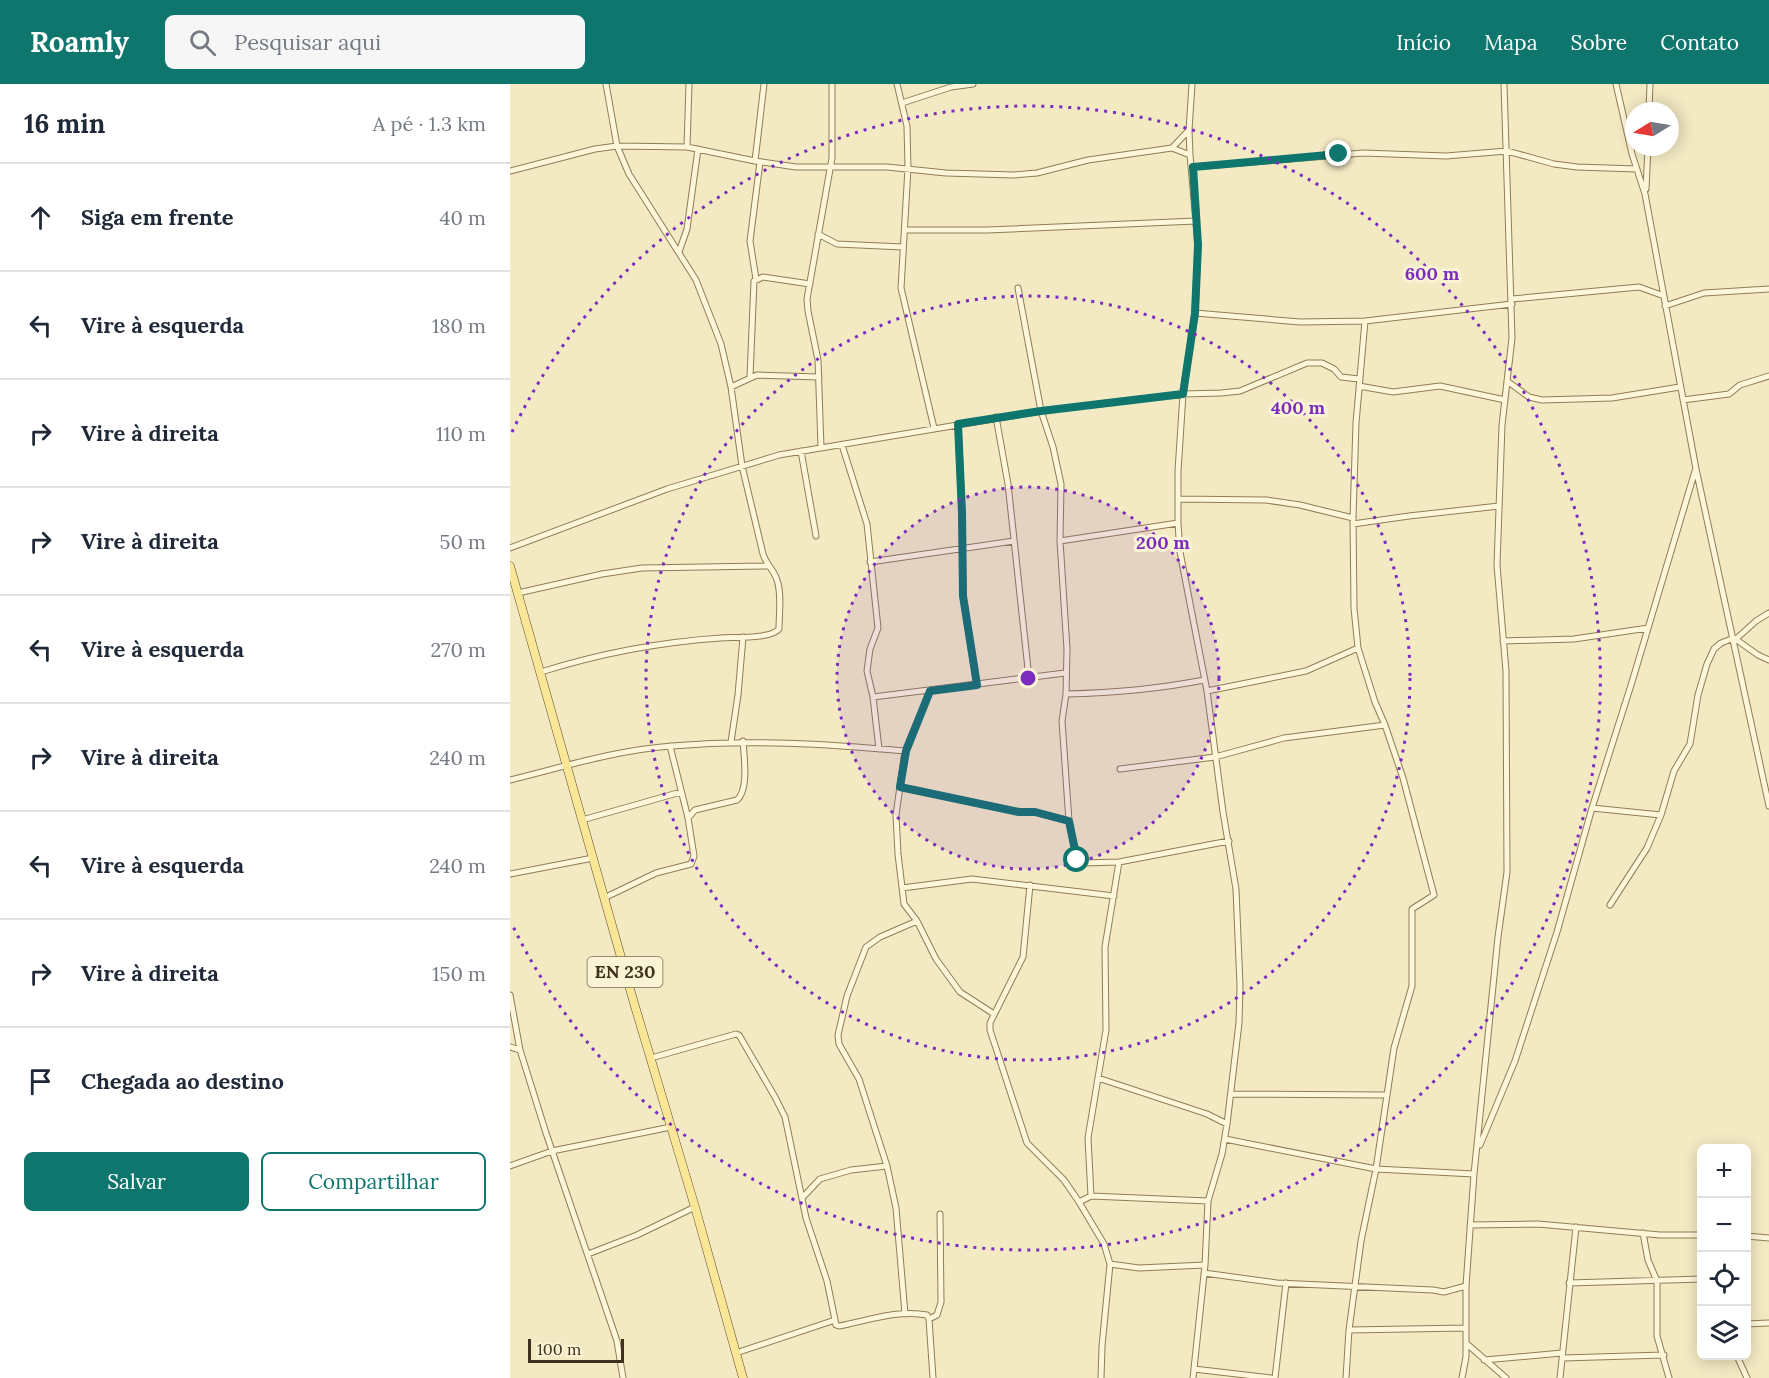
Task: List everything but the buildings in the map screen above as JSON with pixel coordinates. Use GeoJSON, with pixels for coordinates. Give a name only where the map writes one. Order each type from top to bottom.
{"type":"FeatureCollection","features":[{"type":"Feature","properties":{"kind":"main road","name":"EN 230"},"geometry":{"type":"LineString","coordinates":[[510,566],[515,591],[541,672],[743,1378]]}},
{"type":"Feature","properties":{"kind":"street"},"geometry":{"type":"LineString","coordinates":[[541,672],[586,659],[644,648],[719,638],[771,635],[779,629],[779,588],[775,574],[767,566],[763,554],[742,466],[731,387],[721,344],[696,280],[629,174],[617,146],[606,84]]}},
{"type":"Feature","properties":{"kind":"street"},"geometry":{"type":"LineString","coordinates":[[687,147],[689,84]]}},
{"type":"Feature","properties":{"kind":"street"},"geometry":{"type":"LineString","coordinates":[[750,377],[756,279],[750,242],[764,84]]}},
{"type":"Feature","properties":{"kind":"street"},"geometry":{"type":"LineString","coordinates":[[821,447],[817,347],[808,311],[810,284],[833,146],[832,84]]}},
{"type":"Feature","properties":{"kind":"street"},"geometry":{"type":"LineString","coordinates":[[897,84],[907,126],[908,168],[901,288],[934,428]]}},
{"type":"Feature","properties":{"kind":"street"},"geometry":{"type":"LineString","coordinates":[[902,103],[951,85],[973,84]]}},
{"type":"Feature","properties":{"kind":"street"},"geometry":{"type":"LineString","coordinates":[[1192,84],[1189,130],[1198,245],[1195,313],[1183,394],[1178,523],[1180,552],[1207,691],[1236,889],[1240,986],[1239,1023],[1225,1139],[1208,1201],[1205,1265],[1193,1378]]}},
{"type":"Feature","properties":{"kind":"street"},"geometry":{"type":"LineString","coordinates":[[1462,1378],[1467,1344],[1466,1286],[1474,1174],[1497,937],[1507,872],[1508,744],[1497,565],[1502,425],[1512,338],[1504,84]]}},
{"type":"Feature","properties":{"kind":"street"},"geometry":{"type":"LineString","coordinates":[[1616,84],[1625,123]]}},
{"type":"Feature","properties":{"kind":"street"},"geometry":{"type":"LineString","coordinates":[[1649,102],[1650,84]]}},
{"type":"Feature","properties":{"kind":"street"},"geometry":{"type":"LineString","coordinates":[[1172,148],[1189,130]]}},
{"type":"Feature","properties":{"kind":"street"},"geometry":{"type":"LineString","coordinates":[[510,171],[595,149],[617,146],[687,147],[796,167],[871,166],[908,168],[946,174],[1037,173],[1088,160],[1172,148],[1190,155]]}},
{"type":"Feature","properties":{"kind":"street"},"geometry":{"type":"LineString","coordinates":[[679,252],[687,229],[698,149]]}},
{"type":"Feature","properties":{"kind":"street"},"geometry":{"type":"LineString","coordinates":[[1193,167],[1363,153],[1446,156],[1507,151],[1554,164],[1637,169]]}},
{"type":"Feature","properties":{"kind":"street"},"geometry":{"type":"LineString","coordinates":[[1633,156],[1645,194],[1695,469],[1735,638],[1769,806]]}},
{"type":"Feature","properties":{"kind":"street"},"geometry":{"type":"LineString","coordinates":[[1645,194],[1647,156]]}},
{"type":"Feature","properties":{"kind":"street"},"geometry":{"type":"LineString","coordinates":[[905,230],[987,230],[1196,221]]}},
{"type":"Feature","properties":{"kind":"street"},"geometry":{"type":"LineString","coordinates":[[818,234],[837,244],[903,247]]}},
{"type":"Feature","properties":{"kind":"street"},"geometry":{"type":"LineString","coordinates":[[756,279],[763,277],[810,284]]}},
{"type":"Feature","properties":{"kind":"street"},"geometry":{"type":"LineString","coordinates":[[1195,313],[1300,322],[1365,321],[1639,287],[1664,296]]}},
{"type":"Feature","properties":{"kind":"street"},"geometry":{"type":"LineString","coordinates":[[1018,288],[1041,411],[1059,473],[1060,541],[1066,615],[1066,693],[1062,721],[1069,821],[1077,860],[1082,863],[1119,862],[1229,841]]}},
{"type":"Feature","properties":{"kind":"street"},"geometry":{"type":"LineString","coordinates":[[1665,306],[1704,293],[1769,289]]}},
{"type":"Feature","properties":{"kind":"street"},"geometry":{"type":"LineString","coordinates":[[1346,1378],[1349,1330],[1361,1241],[1376,1168],[1394,1048],[1412,986],[1412,909],[1433,897],[1434,891],[1403,778],[1358,648],[1354,608],[1353,521],[1356,423],[1365,321]]}},
{"type":"Feature","properties":{"kind":"street"},"geometry":{"type":"LineString","coordinates":[[510,548],[667,489],[801,451],[996,417],[1183,394],[1240,391],[1307,363],[1322,363],[1334,369],[1341,377],[1394,392],[1440,386],[1505,400]]}},
{"type":"Feature","properties":{"kind":"street"},"geometry":{"type":"LineString","coordinates":[[731,387],[750,377],[776,374],[819,377]]}},
{"type":"Feature","properties":{"kind":"street"},"geometry":{"type":"LineString","coordinates":[[1683,400],[1729,394],[1740,385],[1769,376]]}},
{"type":"Feature","properties":{"kind":"street"},"geometry":{"type":"LineString","coordinates":[[1507,381],[1529,397],[1542,400],[1612,398],[1680,387]]}},
{"type":"Feature","properties":{"kind":"street"},"geometry":{"type":"LineString","coordinates":[[996,417],[1008,484],[1029,678]]}},
{"type":"Feature","properties":{"kind":"street"},"geometry":{"type":"LineString","coordinates":[[958,424],[963,596],[977,685]]}},
{"type":"Feature","properties":{"kind":"street"},"geometry":{"type":"LineString","coordinates":[[842,445],[865,516],[878,628],[867,663],[879,749]]}},
{"type":"Feature","properties":{"kind":"street"},"geometry":{"type":"LineString","coordinates":[[801,451],[816,536]]}},
{"type":"Feature","properties":{"kind":"street"},"geometry":{"type":"LineString","coordinates":[[1477,1152],[1515,1061],[1557,932],[1592,808],[1695,469]]}},
{"type":"Feature","properties":{"kind":"street"},"geometry":{"type":"LineString","coordinates":[[1178,499],[1266,500],[1353,521],[1499,506]]}},
{"type":"Feature","properties":{"kind":"street"},"geometry":{"type":"LineString","coordinates":[[1060,541],[1178,523]]}},
{"type":"Feature","properties":{"kind":"street"},"geometry":{"type":"LineString","coordinates":[[870,562],[1014,541]]}},
{"type":"Feature","properties":{"kind":"street"},"geometry":{"type":"LineString","coordinates":[[515,591],[642,568],[767,566]]}},
{"type":"Feature","properties":{"kind":"street"},"geometry":{"type":"LineString","coordinates":[[1610,905],[1647,848],[1661,815],[1674,771],[1690,744],[1698,694],[1714,649],[1721,643],[1735,638],[1769,613]]}},
{"type":"Feature","properties":{"kind":"street"},"geometry":{"type":"LineString","coordinates":[[1503,641],[1574,639],[1648,628]]}},
{"type":"Feature","properties":{"kind":"street"},"geometry":{"type":"LineString","coordinates":[[731,742],[738,695],[742,636]]}},
{"type":"Feature","properties":{"kind":"street"},"geometry":{"type":"LineString","coordinates":[[1735,638],[1769,660]]}},
{"type":"Feature","properties":{"kind":"street"},"geometry":{"type":"LineString","coordinates":[[1207,691],[1306,671],[1358,648]]}},
{"type":"Feature","properties":{"kind":"street"},"geometry":{"type":"LineString","coordinates":[[873,697],[1065,673]]}},
{"type":"Feature","properties":{"kind":"street"},"geometry":{"type":"LineString","coordinates":[[1066,693],[1110,693],[1156,689],[1204,680]]}},
{"type":"Feature","properties":{"kind":"street"},"geometry":{"type":"LineString","coordinates":[[930,691],[906,751],[896,815],[898,854],[906,909],[917,921],[936,959],[960,992],[994,1014]]}},
{"type":"Feature","properties":{"kind":"street"},"geometry":{"type":"LineString","coordinates":[[1120,769],[1215,757],[1266,741],[1385,725]]}},
{"type":"Feature","properties":{"kind":"street"},"geometry":{"type":"LineString","coordinates":[[688,818],[696,810],[741,797],[744,785],[743,741]]}},
{"type":"Feature","properties":{"kind":"street"},"geometry":{"type":"LineString","coordinates":[[510,780],[586,760],[670,746],[743,741],[906,751]]}},
{"type":"Feature","properties":{"kind":"street"},"geometry":{"type":"LineString","coordinates":[[604,898],[656,873],[692,864],[694,856],[688,818],[670,746]]}},
{"type":"Feature","properties":{"kind":"street"},"geometry":{"type":"LineString","coordinates":[[900,787],[1019,812],[1035,812],[1069,821]]}},
{"type":"Feature","properties":{"kind":"street"},"geometry":{"type":"LineString","coordinates":[[582,820],[681,792]]}},
{"type":"Feature","properties":{"kind":"street"},"geometry":{"type":"LineString","coordinates":[[1592,808],[1661,815]]}},
{"type":"Feature","properties":{"kind":"street"},"geometry":{"type":"LineString","coordinates":[[510,874],[593,858]]}},
{"type":"Feature","properties":{"kind":"street"},"geometry":{"type":"LineString","coordinates":[[1091,1196],[1088,1138],[1106,1030],[1105,947],[1119,862]]}},
{"type":"Feature","properties":{"kind":"street"},"geometry":{"type":"LineString","coordinates":[[902,888],[962,879],[1114,896]]}},
{"type":"Feature","properties":{"kind":"street"},"geometry":{"type":"LineString","coordinates":[[1030,885],[1023,957],[994,1014],[990,1030],[1024,1135],[1031,1149],[1064,1180],[1104,1244],[1110,1264],[1101,1378]]}},
{"type":"Feature","properties":{"kind":"street"},"geometry":{"type":"LineString","coordinates":[[905,1314],[896,1208],[887,1166],[859,1079],[839,1044],[838,1035],[847,996],[866,947],[880,937],[917,921]]}},
{"type":"Feature","properties":{"kind":"street"},"geometry":{"type":"LineString","coordinates":[[510,995],[520,1050],[617,1341],[623,1378]]}},
{"type":"Feature","properties":{"kind":"street"},"geometry":{"type":"LineString","coordinates":[[651,1058],[740,1035],[776,1096],[784,1117],[806,1218],[827,1281],[835,1320],[839,1326],[905,1314],[923,1314],[929,1319],[933,1378]]}},
{"type":"Feature","properties":{"kind":"street"},"geometry":{"type":"LineString","coordinates":[[510,1047],[520,1050]]}},
{"type":"Feature","properties":{"kind":"street"},"geometry":{"type":"LineString","coordinates":[[1098,1078],[1207,1113],[1227,1124]]}},
{"type":"Feature","properties":{"kind":"street"},"geometry":{"type":"LineString","coordinates":[[1231,1094],[1386,1095]]}},
{"type":"Feature","properties":{"kind":"street"},"geometry":{"type":"LineString","coordinates":[[510,1166],[552,1151],[671,1127]]}},
{"type":"Feature","properties":{"kind":"street"},"geometry":{"type":"LineString","coordinates":[[1225,1139],[1376,1168],[1474,1174]]}},
{"type":"Feature","properties":{"kind":"street"},"geometry":{"type":"LineString","coordinates":[[802,1198],[820,1179],[851,1170],[887,1166]]}},
{"type":"Feature","properties":{"kind":"street"},"geometry":{"type":"LineString","coordinates":[[1079,1202],[1091,1196],[1208,1201]]}},
{"type":"Feature","properties":{"kind":"street"},"geometry":{"type":"LineString","coordinates":[[588,1254],[637,1235],[695,1207]]}},
{"type":"Feature","properties":{"kind":"street"},"geometry":{"type":"LineString","coordinates":[[929,1319],[937,1315],[941,1302],[940,1214]]}},
{"type":"Feature","properties":{"kind":"street"},"geometry":{"type":"LineString","coordinates":[[1470,1225],[1538,1224],[1643,1233],[1697,1235]]}},
{"type":"Feature","properties":{"kind":"street"},"geometry":{"type":"LineString","coordinates":[[1560,1378],[1576,1227]]}},
{"type":"Feature","properties":{"kind":"street"},"geometry":{"type":"LineString","coordinates":[[1643,1233],[1648,1260],[1657,1281],[1657,1336],[1670,1378]]}},
{"type":"Feature","properties":{"kind":"street"},"geometry":{"type":"LineString","coordinates":[[1751,1236],[1769,1238]]}},
{"type":"Feature","properties":{"kind":"street"},"geometry":{"type":"LineString","coordinates":[[1110,1264],[1139,1269],[1205,1265]]}},
{"type":"Feature","properties":{"kind":"street"},"geometry":{"type":"LineString","coordinates":[[1204,1273],[1286,1283],[1355,1285],[1442,1292],[1466,1286]]}},
{"type":"Feature","properties":{"kind":"street"},"geometry":{"type":"LineString","coordinates":[[1569,1283],[1697,1279]]}},
{"type":"Feature","properties":{"kind":"street"},"geometry":{"type":"LineString","coordinates":[[1194,1369],[1273,1378],[1286,1283]]}},
{"type":"Feature","properties":{"kind":"street"},"geometry":{"type":"LineString","coordinates":[[736,1353],[835,1320]]}},
{"type":"Feature","properties":{"kind":"street"},"geometry":{"type":"LineString","coordinates":[[1751,1324],[1769,1323]]}},
{"type":"Feature","properties":{"kind":"street"},"geometry":{"type":"LineString","coordinates":[[1349,1330],[1466,1328]]}},
{"type":"Feature","properties":{"kind":"street"},"geometry":{"type":"LineString","coordinates":[[1467,1344],[1506,1378]]}},
{"type":"Feature","properties":{"kind":"street"},"geometry":{"type":"LineString","coordinates":[[1484,1360],[1562,1356],[1664,1356]]}},
{"type":"Feature","properties":{"kind":"street"},"geometry":{"type":"LineString","coordinates":[[1739,1360],[1747,1378]]}},
{"type":"Feature","properties":{"kind":"route"},"geometry":{"type":"LineString","coordinates":[[1077,860],[1069,821],[1035,812],[1019,812],[964,802],[900,787],[906,751],[930,691],[977,685],[963,596],[958,424],[996,417],[1183,394],[1195,313],[1198,245],[1193,167],[1339,154]]}}]}
